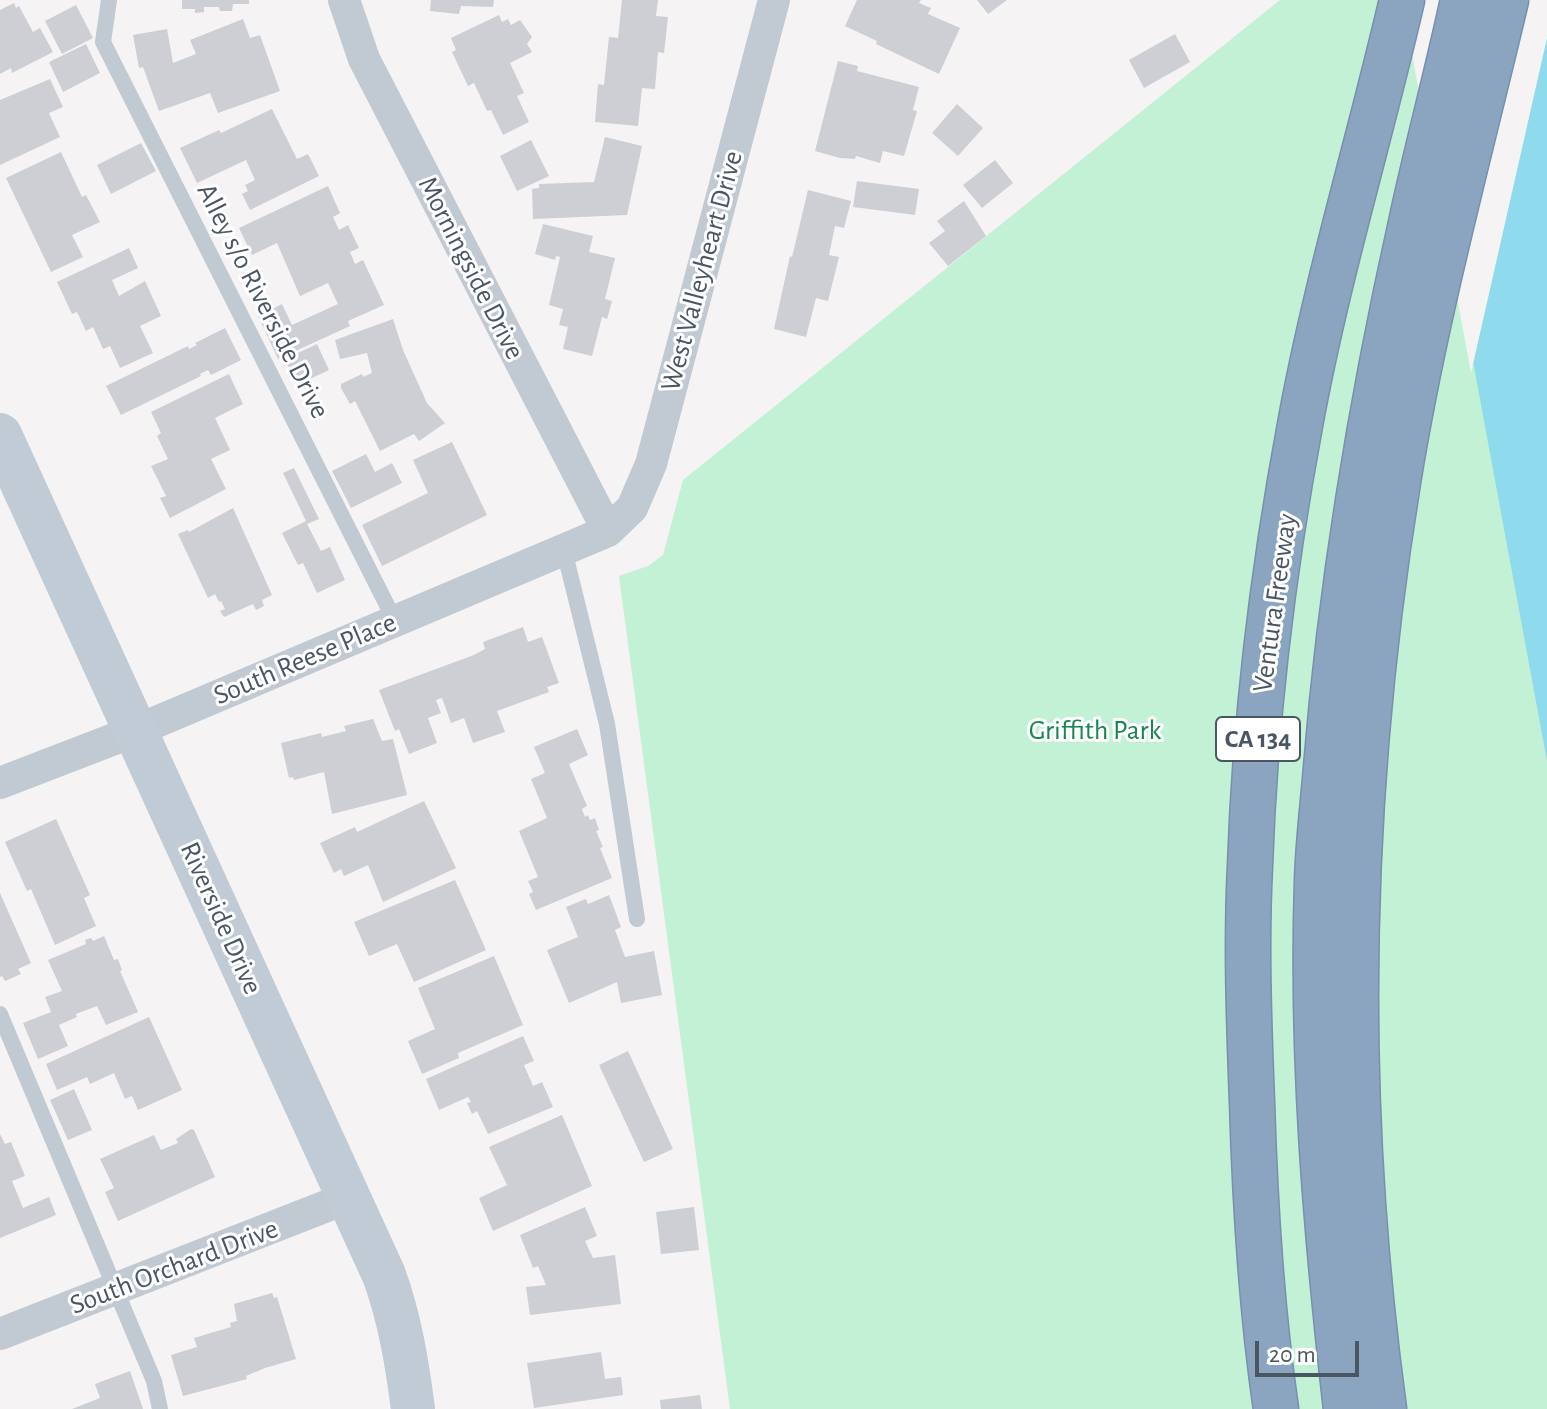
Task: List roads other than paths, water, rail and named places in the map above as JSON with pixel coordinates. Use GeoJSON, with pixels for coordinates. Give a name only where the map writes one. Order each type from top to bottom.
{"type":"FeatureCollection","features":[{"type":"Feature","properties":{"kind":"highway","name":"Ventura Freeway"},"geometry":{"type":"LineString","coordinates":[[1276,1409],[1258,1250],[1254,1179],[1249,868],[1255,781],[1275,574],[1300,424],[1333,273],[1402,0]]}},
{"type":"Feature","properties":{"kind":"highway"},"geometry":{"type":"LineString","coordinates":[[1317,1409],[1310,1368],[1298,1238],[1289,932],[1311,631],[1344,419],[1435,0]]}},
{"type":"Feature","properties":{"kind":"highway"},"geometry":{"type":"LineString","coordinates":[[1346,1409],[1328,1256],[1318,1083],[1317,880],[1333,686],[1355,518],[1377,384],[1463,0]]}},
{"type":"Feature","properties":{"kind":"highway"},"geometry":{"type":"LineString","coordinates":[[1384,1409],[1359,1150],[1355,1000],[1358,852],[1369,705],[1386,559],[1407,430],[1506,0]]}},
{"type":"Feature","properties":{"kind":"main road","name":"Riverside Drive"},"geometry":{"type":"LineString","coordinates":[[0,435],[204,877],[394,1303],[404,1345],[413,1409]]}},
{"type":"Feature","properties":{"kind":"street","name":"Morningside Drive"},"geometry":{"type":"LineString","coordinates":[[344,0],[364,59],[608,531]]}},
{"type":"Feature","properties":{"kind":"street","name":"West Valleyheart Drive"},"geometry":{"type":"LineString","coordinates":[[608,531],[632,508],[651,464],[774,0]]}},
{"type":"Feature","properties":{"kind":"street","name":"South Reese Place"},"geometry":{"type":"LineString","coordinates":[[0,783],[135,731],[608,531]]}},
{"type":"Feature","properties":{"kind":"street","name":"South Orchard Drive"},"geometry":{"type":"LineString","coordinates":[[0,1334],[347,1198]]}},
{"type":"Feature","properties":{"kind":"lane","name":"Alley s/o Riverside Drive"},"geometry":{"type":"LineString","coordinates":[[109,0],[103,42],[395,621]]}},
{"type":"Feature","properties":{"kind":"lane"},"geometry":{"type":"LineString","coordinates":[[564,550],[607,724],[637,919]]}},
{"type":"Feature","properties":{"kind":"lane"},"geometry":{"type":"LineString","coordinates":[[0,1014],[154,1381],[160,1409]]}},
{"type":"Feature","properties":{"kind":"water"},"geometry":{"type":"Polygon","coordinates":[[[1406,0],[1547,0],[1547,761],[1406,0]]]}},
{"type":"Feature","properties":{"kind":"park label","name":"Griffith Park"},"geometry":{"type":"Point","coordinates":[1095,731]}}]}
